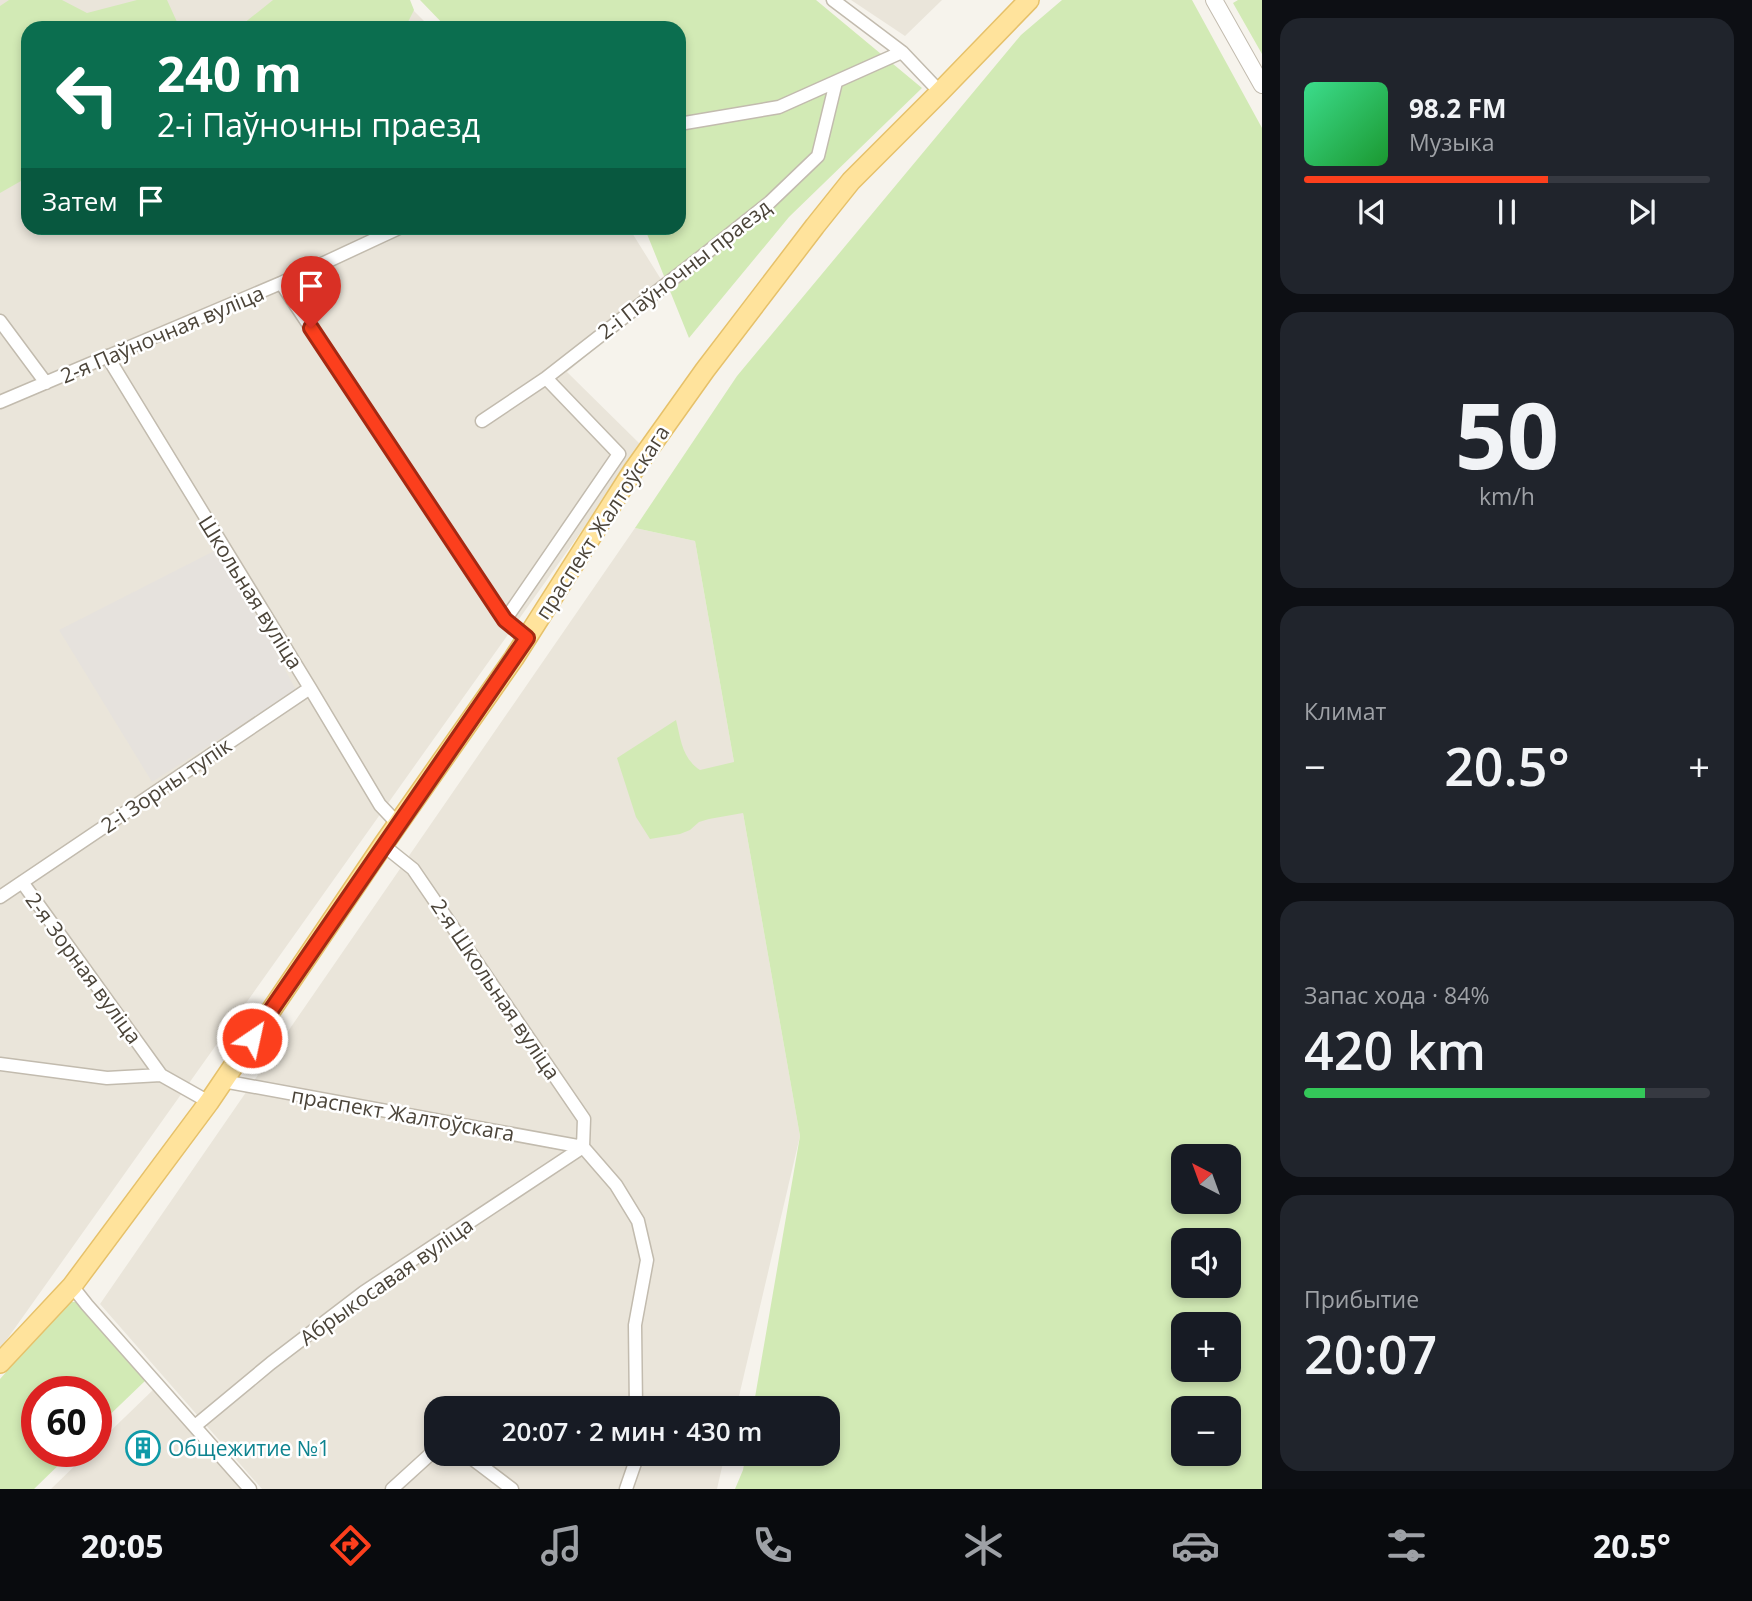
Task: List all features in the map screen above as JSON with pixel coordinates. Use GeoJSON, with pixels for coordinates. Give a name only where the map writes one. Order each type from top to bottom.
{"type":"FeatureCollection","features":[{"type":"Feature","properties":{"kind":"main road","name":"праспект Жалтоўскага"},"geometry":{"type":"LineString","coordinates":[[0,1363],[72,1286],[209,1102],[527,638],[633,471],[719,351],[851,181],[1029,0]]}},
{"type":"Feature","properties":{"kind":"street"},"geometry":{"type":"LineString","coordinates":[[833,0],[902,52],[940,92]]}},
{"type":"Feature","properties":{"kind":"street"},"geometry":{"type":"LineString","coordinates":[[1214,0],[1262,85]]}},
{"type":"Feature","properties":{"kind":"street"},"geometry":{"type":"LineString","coordinates":[[686,123],[779,107],[902,52]]}},
{"type":"Feature","properties":{"kind":"street","name":"2-і Паўночны праезд"},"geometry":{"type":"LineString","coordinates":[[482,421],[546,378],[770,202],[818,156],[836,82]]}},
{"type":"Feature","properties":{"kind":"street","name":"2-я Паўночная вуліца"},"geometry":{"type":"LineString","coordinates":[[0,402],[281,283],[384,235]]}},
{"type":"Feature","properties":{"kind":"street"},"geometry":{"type":"LineString","coordinates":[[281,283],[505,620],[527,638]]}},
{"type":"Feature","properties":{"kind":"street"},"geometry":{"type":"LineString","coordinates":[[0,321],[46,383]]}},
{"type":"Feature","properties":{"kind":"street","name":"Школьная вуліца"},"geometry":{"type":"LineString","coordinates":[[107,356],[380,805],[398,824]]}},
{"type":"Feature","properties":{"kind":"street"},"geometry":{"type":"LineString","coordinates":[[505,620],[619,454],[546,378]]}},
{"type":"Feature","properties":{"kind":"street","name":"2-і Зорны тупік"},"geometry":{"type":"LineString","coordinates":[[22,882],[310,688]]}},
{"type":"Feature","properties":{"kind":"street","name":"2-я Школьная вуліца"},"geometry":{"type":"LineString","coordinates":[[383,845],[413,869],[584,1119],[583,1147]]}},
{"type":"Feature","properties":{"kind":"street","name":"2-я Зорная вуліца"},"geometry":{"type":"LineString","coordinates":[[0,897],[22,882],[161,1075],[209,1102]]}},
{"type":"Feature","properties":{"kind":"street","name":"2-я Зорная вуліца"},"geometry":{"type":"LineString","coordinates":[[0,1064],[107,1078],[161,1075]]}},
{"type":"Feature","properties":{"kind":"street","name":"праспект Жалтоўскага"},"geometry":{"type":"LineString","coordinates":[[223,1081],[583,1147]]}},
{"type":"Feature","properties":{"kind":"street"},"geometry":{"type":"LineString","coordinates":[[583,1147],[616,1185],[638,1221],[647,1260],[635,1325],[636,1396]]}},
{"type":"Feature","properties":{"kind":"street","name":"Абрыкосавая вуліца"},"geometry":{"type":"LineString","coordinates":[[195,1426],[271,1363],[364,1292],[583,1147]]}},
{"type":"Feature","properties":{"kind":"street"},"geometry":{"type":"LineString","coordinates":[[72,1286],[250,1489]]}},
{"type":"Feature","properties":{"kind":"street"},"geometry":{"type":"LineString","coordinates":[[392,1489],[424,1460]]}},
{"type":"Feature","properties":{"kind":"street"},"geometry":{"type":"LineString","coordinates":[[482,1466],[512,1489]]}},
{"type":"Feature","properties":{"kind":"street"},"geometry":{"type":"LineString","coordinates":[[626,1489],[634,1466]]}},
{"type":"Feature","properties":{"kind":"shaded area"},"geometry":{"type":"Polygon","coordinates":[[[0,0],[403,0],[424,21],[21,21],[21,235],[633,235],[667,289],[567,372],[642,446],[0,1349],[0,0]]]}},
{"type":"Feature","properties":{"kind":"shaded area"},"geometry":{"type":"Polygon","coordinates":[[[851,0],[942,0],[905,36],[851,0]]]}},
{"type":"Feature","properties":{"kind":"shaded area"},"geometry":{"type":"Polygon","coordinates":[[[635,528],[695,541],[800,1136],[739,1396],[424,1396],[424,1466],[722,1466],[717,1489],[262,1489],[100,1304],[635,528]]]}},
{"type":"Feature","properties":{"kind":"shaded area"},"geometry":{"type":"Polygon","coordinates":[[[220,548],[296,690],[152,782],[59,630],[220,548]]]}},
{"type":"Feature","properties":{"kind":"shaded area"},"geometry":{"type":"Polygon","coordinates":[[[154,1389],[243,1489],[51,1489],[74,1467],[112,1467],[112,1430],[154,1389]]]}},
{"type":"Feature","properties":{"kind":"green space"},"geometry":{"type":"Polygon","coordinates":[[[9,0],[62,0],[87,13],[137,0],[167,0],[177,21],[21,21],[21,181],[0,193],[0,6],[9,0]]]}},
{"type":"Feature","properties":{"kind":"green space"},"geometry":{"type":"Polygon","coordinates":[[[273,0],[410,0],[414,10],[408,21],[247,21],[273,0]]]}},
{"type":"Feature","properties":{"kind":"green space"},"geometry":{"type":"Polygon","coordinates":[[[420,0],[816,0],[922,88],[789,217],[689,338],[647,235],[686,235],[686,21],[440,21],[420,0]]]}},
{"type":"Feature","properties":{"kind":"green space"},"geometry":{"type":"Polygon","coordinates":[[[1062,0],[1192,0],[1262,128],[1262,1489],[735,1489],[744,1466],[840,1466],[840,1396],[755,1396],[800,1136],[743,813],[709,819],[680,834],[650,839],[636,817],[617,758],[676,720],[686,754],[700,770],[734,762],[695,541],[635,528],[737,376],[1021,35],[1062,0]]]}},
{"type":"Feature","properties":{"kind":"green space"},"geometry":{"type":"Polygon","coordinates":[[[1238,0],[1262,0],[1262,54],[1233,3],[1238,0]]]}},
{"type":"Feature","properties":{"kind":"green space"},"geometry":{"type":"Polygon","coordinates":[[[71,1302],[78,1302],[146,1380],[112,1413],[112,1376],[21,1376],[21,1467],[57,1467],[34,1489],[0,1489],[0,1379],[71,1302]]]}},
{"type":"Feature","properties":{"kind":"place","name":"Общежитие №1"},"geometry":{"type":"Point","coordinates":[143,1448]}},
{"type":"Feature","properties":{"kind":"route"},"geometry":{"type":"LineString","coordinates":[[252,1038],[527,638],[505,620],[311,328]]}}]}
